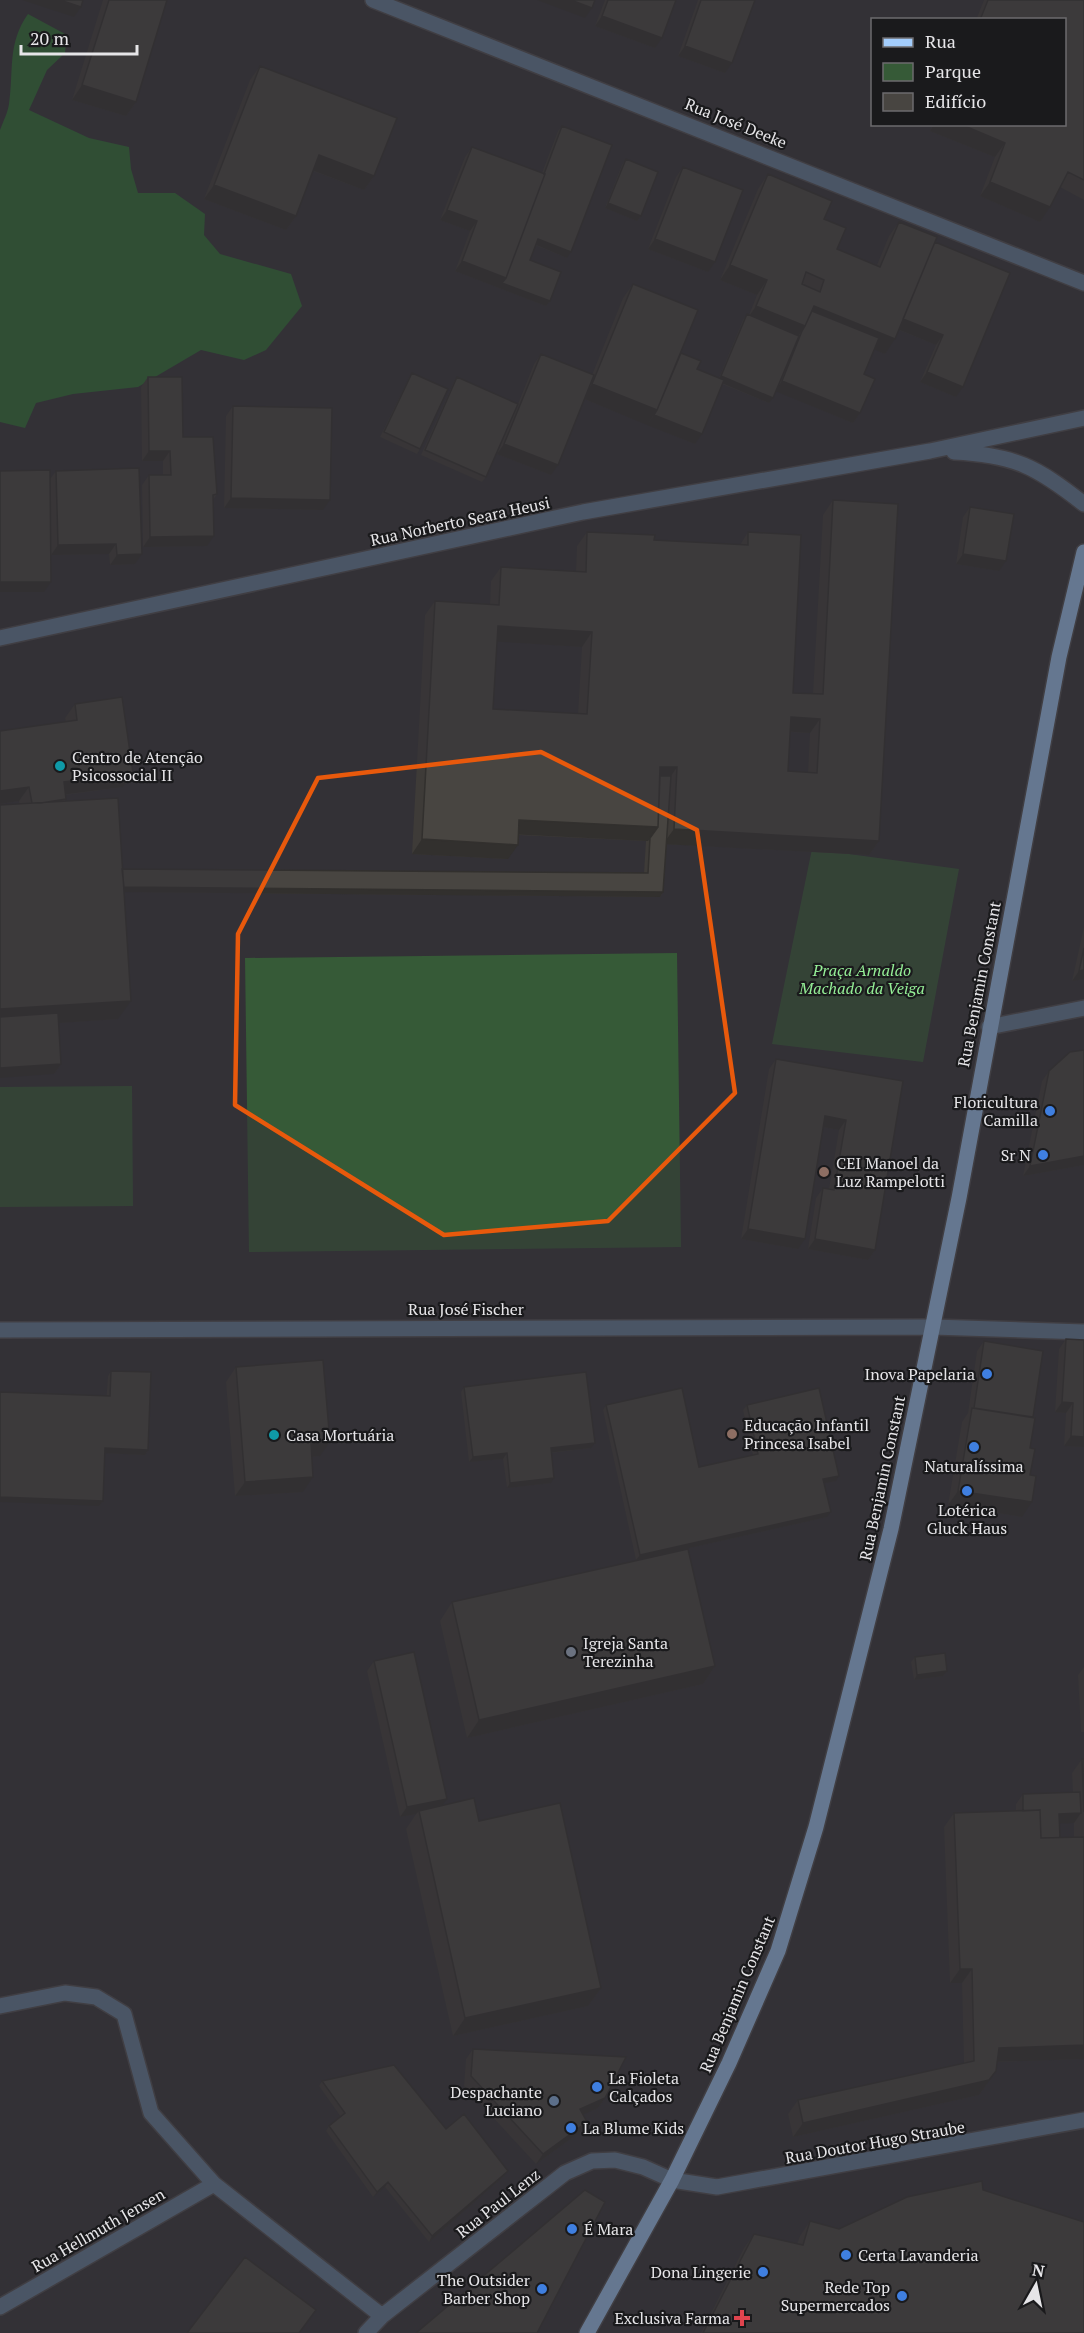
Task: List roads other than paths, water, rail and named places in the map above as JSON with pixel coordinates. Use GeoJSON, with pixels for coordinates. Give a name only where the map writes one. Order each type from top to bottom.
{"type":"FeatureCollection","features":[{"type":"Feature","properties":{"kind":"main road","name":"Rua Benjamin Constant"},"geometry":{"type":"LineString","coordinates":[[587,2333],[672,2180],[729,2064],[778,1951],[816,1827],[891,1529],[933,1327],[1059,657],[1083,562]]}},
{"type":"Feature","properties":{"kind":"street","name":"Rua José Deeke"},"geometry":{"type":"LineString","coordinates":[[373,0],[1084,283]]}},
{"type":"Feature","properties":{"kind":"street","name":"Rua Norberto Seara Heusi"},"geometry":{"type":"LineString","coordinates":[[0,638],[583,512],[930,452],[1084,418]]}},
{"type":"Feature","properties":{"kind":"street","name":"Rua Norberto Seara Heusi"},"geometry":{"type":"LineString","coordinates":[[930,452],[988,454],[1017,460],[1048,476],[1084,504]]}},
{"type":"Feature","properties":{"kind":"street"},"geometry":{"type":"LineString","coordinates":[[989,1027],[1084,1008]]}},
{"type":"Feature","properties":{"kind":"street","name":"Rua José Fischer"},"geometry":{"type":"LineString","coordinates":[[0,1330],[933,1327],[1084,1332]]}},
{"type":"Feature","properties":{"kind":"street"},"geometry":{"type":"LineString","coordinates":[[0,2006],[65,1993],[96,1997],[124,2014],[151,2113],[214,2184],[382,2316]]}},
{"type":"Feature","properties":{"kind":"street","name":"Rua Doutor Hugo Straube"},"geometry":{"type":"LineString","coordinates":[[672,2180],[717,2187],[749,2183],[1084,2120]]}},
{"type":"Feature","properties":{"kind":"street","name":"Rua Paul Lenz"},"geometry":{"type":"LineString","coordinates":[[366,2333],[382,2316],[565,2173],[592,2161],[615,2160],[643,2167],[672,2180]]}},
{"type":"Feature","properties":{"kind":"street","name":"Rua Hellmuth Jensen"},"geometry":{"type":"LineString","coordinates":[[0,2307],[214,2184]]}},
{"type":"Feature","properties":{"kind":"place","name":"Centro de Atenção Psicossocial II"},"geometry":{"type":"Point","coordinates":[60,766]}},
{"type":"Feature","properties":{"kind":"place","name":"Floricultura Camilla"},"geometry":{"type":"Point","coordinates":[1050,1111]}},
{"type":"Feature","properties":{"kind":"place","name":"Sr N"},"geometry":{"type":"Point","coordinates":[1043,1155]}},
{"type":"Feature","properties":{"kind":"place","name":"CEI Manoel da Luz Rampelotti"},"geometry":{"type":"Point","coordinates":[824,1172]}},
{"type":"Feature","properties":{"kind":"place","name":"Inova Papelaria"},"geometry":{"type":"Point","coordinates":[987,1374]}},
{"type":"Feature","properties":{"kind":"place","name":"Educação Infantil Princesa Isabel"},"geometry":{"type":"Point","coordinates":[732,1434]}},
{"type":"Feature","properties":{"kind":"place","name":"Casa Mortuária"},"geometry":{"type":"Point","coordinates":[274,1435]}},
{"type":"Feature","properties":{"kind":"place","name":"Naturalíssima"},"geometry":{"type":"Point","coordinates":[974,1447]}},
{"type":"Feature","properties":{"kind":"place","name":"Lotérica Gluck Haus"},"geometry":{"type":"Point","coordinates":[967,1491]}},
{"type":"Feature","properties":{"kind":"place","name":"Igreja Santa Terezinha"},"geometry":{"type":"Point","coordinates":[571,1652]}},
{"type":"Feature","properties":{"kind":"place","name":"La Fioleta Calçados"},"geometry":{"type":"Point","coordinates":[597,2087]}},
{"type":"Feature","properties":{"kind":"place","name":"Despachante Luciano"},"geometry":{"type":"Point","coordinates":[554,2101]}},
{"type":"Feature","properties":{"kind":"place","name":"La Blume Kids"},"geometry":{"type":"Point","coordinates":[571,2128]}},
{"type":"Feature","properties":{"kind":"place","name":"É Mara"},"geometry":{"type":"Point","coordinates":[572,2229]}},
{"type":"Feature","properties":{"kind":"place","name":"Certa Lavanderia"},"geometry":{"type":"Point","coordinates":[846,2255]}},
{"type":"Feature","properties":{"kind":"place","name":"Dona Lingerie"},"geometry":{"type":"Point","coordinates":[763,2272]}},
{"type":"Feature","properties":{"kind":"place","name":"The Outsider Barber Shop"},"geometry":{"type":"Point","coordinates":[542,2289]}},
{"type":"Feature","properties":{"kind":"place","name":"Rede Top Supermercados"},"geometry":{"type":"Point","coordinates":[902,2296]}},
{"type":"Feature","properties":{"kind":"place","name":"Exclusiva Farma"},"geometry":{"type":"Point","coordinates":[742,2318]}},
{"type":"Feature","properties":{"kind":"park label","name":"Praça Arnaldo Machado da Veiga"},"geometry":{"type":"Point","coordinates":[862,979]}}]}
